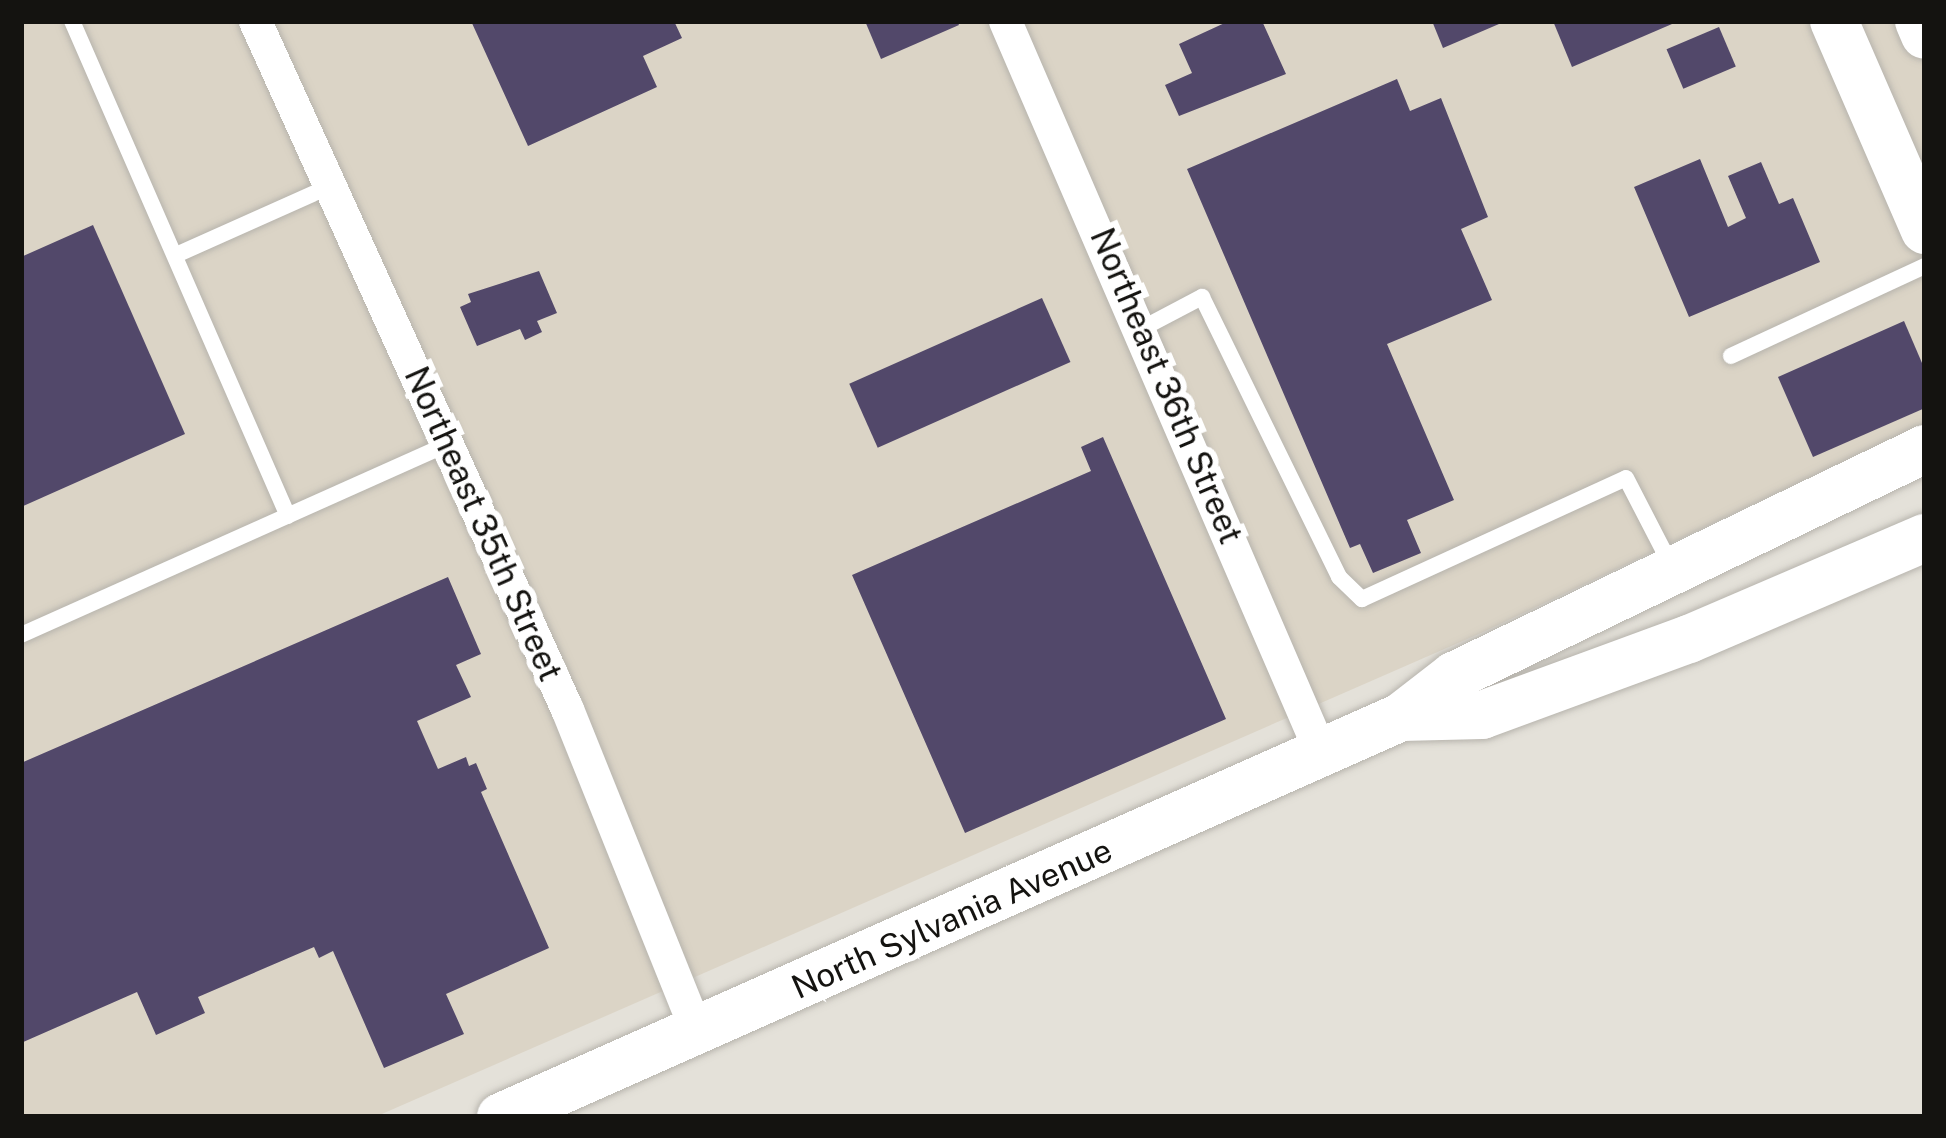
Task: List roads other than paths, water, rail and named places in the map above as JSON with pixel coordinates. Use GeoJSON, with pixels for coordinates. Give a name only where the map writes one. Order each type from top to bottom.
{"type":"FeatureCollection","features":[{"type":"Feature","properties":{"kind":"main road"},"geometry":{"type":"LineString","coordinates":[[1834,21],[1925,230]]}},
{"type":"Feature","properties":{"kind":"main road"},"geometry":{"type":"LineString","coordinates":[[1919,21],[1925,35]]}},
{"type":"Feature","properties":{"kind":"main road","name":"North Sylvania Avenue"},"geometry":{"type":"LineString","coordinates":[[501,1117],[1401,717],[1454,676],[1925,449]]}},
{"type":"Feature","properties":{"kind":"main road","name":"North Sylvania Avenue"},"geometry":{"type":"LineString","coordinates":[[1401,717],[1482,716],[1705,633],[1925,538]]}},
{"type":"Feature","properties":{"kind":"main road"},"geometry":{"type":"LineString","coordinates":[[1667,573],[1705,633],[1925,566]]}},
{"type":"Feature","properties":{"kind":"street","name":"Northeast 35th Street"},"geometry":{"type":"LineString","coordinates":[[255,21],[567,709],[698,1033]]}},
{"type":"Feature","properties":{"kind":"street","name":"Northeast 36th Street"},"geometry":{"type":"LineString","coordinates":[[1005,21],[1142,329],[1321,753]]}},
{"type":"Feature","properties":{"kind":"lane"},"geometry":{"type":"LineString","coordinates":[[72,21],[288,516]]}},
{"type":"Feature","properties":{"kind":"lane"},"geometry":{"type":"LineString","coordinates":[[176,255],[330,186]]}},
{"type":"Feature","properties":{"kind":"lane"},"geometry":{"type":"LineString","coordinates":[[1731,356],[1925,266]]}},
{"type":"Feature","properties":{"kind":"lane"},"geometry":{"type":"LineString","coordinates":[[1142,329],[1202,297],[1339,577],[1362,599],[1626,478],[1667,573]]}},
{"type":"Feature","properties":{"kind":"lane"},"geometry":{"type":"LineString","coordinates":[[21,635],[447,445]]}}]}
